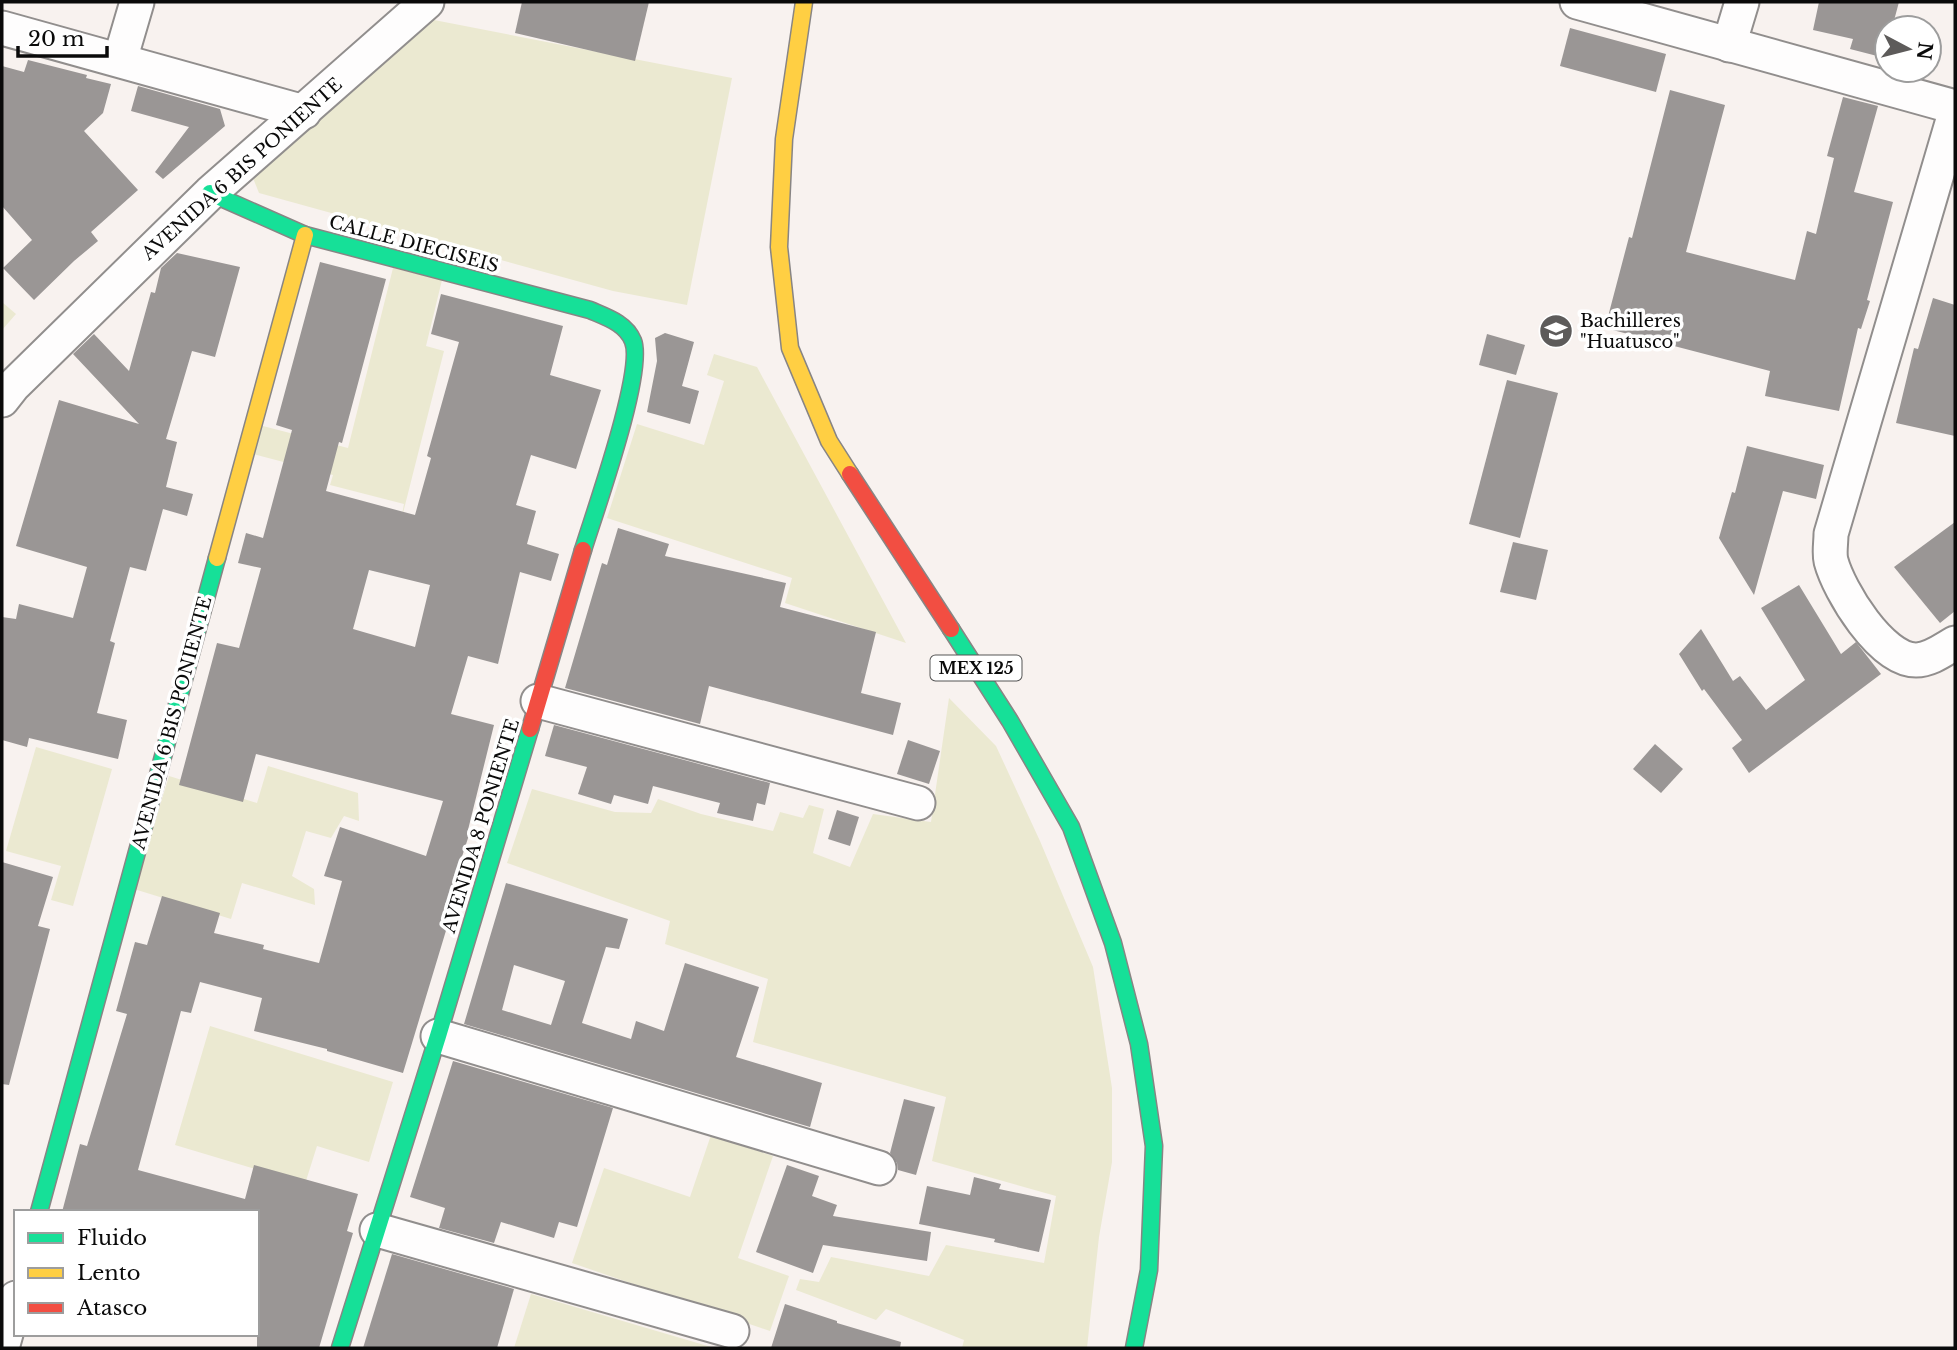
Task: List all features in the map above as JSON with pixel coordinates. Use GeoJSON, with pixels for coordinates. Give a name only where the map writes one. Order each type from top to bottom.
{"type":"FeatureCollection","features":[{"type":"Feature","properties":{"kind":"street"},"geometry":{"type":"LineString","coordinates":[[120,60],[137,2]]}},
{"type":"Feature","properties":{"kind":"street","name":"AVENIDA 6 BIS PONIENTE"},"geometry":{"type":"LineString","coordinates":[[2,400],[13,386],[210,193],[427,2]]}},
{"type":"Feature","properties":{"kind":"street","name":"MEX 125"},"geometry":{"type":"LineString","coordinates":[[804,2],[784,139],[779,247],[790,348],[830,441],[1010,721],[1071,827],[1113,943],[1139,1044],[1154,1146],[1149,1270],[1134,1348]]}},
{"type":"Feature","properties":{"kind":"street"},"geometry":{"type":"LineString","coordinates":[[1577,2],[1955,107]]}},
{"type":"Feature","properties":{"kind":"street"},"geometry":{"type":"LineString","coordinates":[[1729,45],[1742,2]]}},
{"type":"Feature","properties":{"kind":"street"},"geometry":{"type":"LineString","coordinates":[[2,28],[304,112]]}},
{"type":"Feature","properties":{"kind":"street"},"geometry":{"type":"LineString","coordinates":[[1955,113],[1831,534],[1830,558],[1840,586],[1878,640],[1896,655],[1915,660],[1933,656],[1955,643]]}},
{"type":"Feature","properties":{"kind":"street","name":"CALLE DIECISEIS"},"geometry":{"type":"LineString","coordinates":[[210,193],[305,235],[590,310],[614,319]]}},
{"type":"Feature","properties":{"kind":"street","name":"AVENIDA 6 BIS PONIENTE"},"geometry":{"type":"LineString","coordinates":[[40,1210],[305,235]]}},
{"type":"Feature","properties":{"kind":"street","name":"AVENIDA 8 PONIENTE"},"geometry":{"type":"LineString","coordinates":[[341,1348],[438,1037],[631,390],[636,362],[635,342],[627,329],[614,319]]}},
{"type":"Feature","properties":{"kind":"street"},"geometry":{"type":"LineString","coordinates":[[538,701],[918,803]]}},
{"type":"Feature","properties":{"kind":"street"},"geometry":{"type":"LineString","coordinates":[[438,1037],[879,1168]]}},
{"type":"Feature","properties":{"kind":"street"},"geometry":{"type":"LineString","coordinates":[[377,1230],[732,1331]]}},
{"type":"Feature","properties":{"kind":"street"},"geometry":{"type":"LineString","coordinates":[[2,1348],[14,1305]]}},
{"type":"Feature","properties":{"kind":"shaded area"},"geometry":{"type":"Polygon","coordinates":[[[434,20],[732,78],[687,305],[613,291],[259,193],[253,178],[434,20]]]}},
{"type":"Feature","properties":{"kind":"shaded area"},"geometry":{"type":"Polygon","coordinates":[[[393,268],[442,280],[426,346],[444,351],[400,525],[404,504],[330,485],[333,475],[253,454],[259,425],[348,448],[393,268]]]}},
{"type":"Feature","properties":{"kind":"shaded area"},"geometry":{"type":"Polygon","coordinates":[[[2,302],[16,314],[2,330],[2,302]]]}},
{"type":"Feature","properties":{"kind":"shaded area"},"geometry":{"type":"Polygon","coordinates":[[[714,354],[757,367],[906,643],[785,603],[792,578],[607,518],[637,424],[704,445],[724,381],[707,375],[714,354]]]}},
{"type":"Feature","properties":{"kind":"shaded area"},"geometry":{"type":"Polygon","coordinates":[[[949,698],[996,746],[1040,841],[1093,967],[1112,1088],[1112,1162],[1099,1237],[1087,1348],[962,1348],[964,1340],[886,1309],[876,1320],[796,1290],[800,1279],[819,1282],[831,1257],[929,1276],[946,1245],[1044,1263],[1056,1196],[932,1161],[946,1097],[753,1042],[768,979],[665,944],[670,921],[507,863],[532,789],[615,812],[651,813],[658,799],[701,814],[773,831],[780,812],[803,818],[809,805],[824,809],[813,853],[850,867],[873,814],[931,822],[949,698]]]}},
{"type":"Feature","properties":{"kind":"shaded area"},"geometry":{"type":"Polygon","coordinates":[[[36,747],[112,769],[73,906],[51,900],[61,866],[6,851],[36,747]]]}},
{"type":"Feature","properties":{"kind":"shaded area"},"geometry":{"type":"Polygon","coordinates":[[[268,766],[358,793],[359,821],[344,816],[331,838],[306,831],[292,876],[314,889],[315,905],[242,883],[231,919],[134,889],[169,776],[257,803],[268,766]]]}},
{"type":"Feature","properties":{"kind":"shaded area"},"geometry":{"type":"Polygon","coordinates":[[[210,1026],[393,1082],[369,1162],[317,1146],[305,1184],[175,1145],[210,1026]]]}},
{"type":"Feature","properties":{"kind":"shaded area"},"geometry":{"type":"Polygon","coordinates":[[[711,1135],[773,1156],[738,1258],[789,1276],[770,1331],[572,1263],[604,1168],[690,1197],[711,1135]]]}},
{"type":"Feature","properties":{"kind":"shaded area"},"geometry":{"type":"Polygon","coordinates":[[[531,1294],[711,1347],[711,1348],[514,1348],[531,1294]]]}},
{"type":"Feature","properties":{"kind":"building"},"geometry":{"type":"Polygon","coordinates":[[[522,2],[649,2],[635,61],[515,33],[522,2]]]}},
{"type":"Feature","properties":{"kind":"building"},"geometry":{"type":"Polygon","coordinates":[[[1819,2],[1899,2],[1896,14],[1873,14],[1873,55],[1850,49],[1853,39],[1813,30],[1819,2]]]}},
{"type":"Feature","properties":{"kind":"building"},"geometry":{"type":"Polygon","coordinates":[[[1570,28],[1666,54],[1656,92],[1560,66],[1570,28]]]}},
{"type":"Feature","properties":{"kind":"building"},"geometry":{"type":"Polygon","coordinates":[[[28,60],[111,84],[103,113],[84,131],[138,190],[91,232],[98,241],[34,300],[3,268],[32,240],[2,206],[2,66],[24,72],[28,60]]]}},
{"type":"Feature","properties":{"kind":"building"},"geometry":{"type":"Polygon","coordinates":[[[138,86],[220,109],[225,126],[163,179],[155,172],[189,127],[131,111],[138,86]]]}},
{"type":"Feature","properties":{"kind":"building"},"geometry":{"type":"Polygon","coordinates":[[[1670,90],[1725,105],[1686,252],[1795,280],[1807,231],[1816,234],[1834,158],[1827,156],[1843,97],[1878,106],[1854,192],[1893,202],[1867,300],[1870,301],[1861,329],[1858,328],[1839,411],[1765,396],[1770,371],[1605,328],[1629,237],[1632,238],[1670,90]]]}},
{"type":"Feature","properties":{"kind":"building"},"geometry":{"type":"Polygon","coordinates":[[[177,253],[240,267],[215,357],[192,351],[166,439],[177,442],[166,487],[193,494],[187,516],[163,509],[146,571],[130,567],[110,641],[115,643],[97,713],[127,720],[118,759],[29,738],[27,747],[2,740],[2,617],[16,619],[19,604],[73,618],[87,567],[16,546],[59,400],[139,424],[73,354],[94,334],[129,371],[151,292],[155,293],[161,268],[177,253]]]}},
{"type":"Feature","properties":{"kind":"building"},"geometry":{"type":"Polygon","coordinates":[[[320,262],[386,279],[342,443],[339,442],[326,491],[415,515],[431,458],[427,456],[459,342],[431,334],[441,294],[563,326],[550,375],[601,390],[576,469],[531,455],[516,505],[536,511],[527,544],[559,554],[551,581],[520,572],[498,664],[468,656],[451,714],[494,725],[467,834],[469,835],[458,869],[464,871],[403,1073],[327,1049],[254,1031],[262,998],[200,982],[191,1013],[181,1011],[138,1170],[245,1199],[254,1165],[358,1194],[347,1231],[353,1233],[319,1348],[257,1348],[259,1210],[63,1210],[80,1144],[87,1146],[127,1014],[116,1011],[135,942],[147,945],[162,896],[220,913],[214,933],[264,945],[263,949],[319,963],[342,881],[324,876],[340,827],[426,856],[443,801],[256,754],[243,802],[179,785],[217,643],[239,648],[261,568],[238,563],[246,533],[263,538],[292,430],[276,425],[320,262]],[[369,570],[353,629],[415,647],[430,585],[369,570]]]}},
{"type":"Feature","properties":{"kind":"building"},"geometry":{"type":"Polygon","coordinates":[[[1933,298],[1955,305],[1955,436],[1896,423],[1914,348],[1918,349],[1933,298]]]}},
{"type":"Feature","properties":{"kind":"building"},"geometry":{"type":"Polygon","coordinates":[[[665,333],[694,342],[682,386],[699,391],[690,424],[647,412],[657,361],[655,338],[665,333]]]}},
{"type":"Feature","properties":{"kind":"building"},"geometry":{"type":"Polygon","coordinates":[[[1487,334],[1525,345],[1516,375],[1479,365],[1487,334]]]}},
{"type":"Feature","properties":{"kind":"building"},"geometry":{"type":"Polygon","coordinates":[[[1507,380],[1558,393],[1520,538],[1469,524],[1507,380]]]}},
{"type":"Feature","properties":{"kind":"building"},"geometry":{"type":"Polygon","coordinates":[[[1747,446],[1824,465],[1816,499],[1783,491],[1754,595],[1719,538],[1732,492],[1735,493],[1747,446]]]}},
{"type":"Feature","properties":{"kind":"building"},"geometry":{"type":"Polygon","coordinates":[[[1955,522],[1955,611],[1940,623],[1894,567],[1955,522]]]}},
{"type":"Feature","properties":{"kind":"building"},"geometry":{"type":"Polygon","coordinates":[[[618,528],[669,544],[665,556],[786,583],[780,607],[876,632],[861,693],[901,703],[893,735],[709,686],[700,724],[565,688],[602,563],[607,565],[618,528]]]}},
{"type":"Feature","properties":{"kind":"building"},"geometry":{"type":"Polygon","coordinates":[[[1513,542],[1548,550],[1536,600],[1500,592],[1513,542]]]}},
{"type":"Feature","properties":{"kind":"building"},"geometry":{"type":"Polygon","coordinates":[[[1799,585],[1841,654],[1856,642],[1881,674],[1749,773],[1732,748],[1742,740],[1704,689],[1702,691],[1679,654],[1701,629],[1733,681],[1740,676],[1766,710],[1805,680],[1761,608],[1799,585]]]}},
{"type":"Feature","properties":{"kind":"building"},"geometry":{"type":"Polygon","coordinates":[[[554,725],[770,783],[765,805],[757,803],[753,821],[717,813],[720,803],[653,786],[648,804],[614,795],[611,804],[578,794],[587,767],[545,756],[554,725]]]}},
{"type":"Feature","properties":{"kind":"building"},"geometry":{"type":"Polygon","coordinates":[[[908,740],[940,751],[929,784],[897,774],[908,740]]]}},
{"type":"Feature","properties":{"kind":"building"},"geometry":{"type":"Polygon","coordinates":[[[1655,744],[1683,769],[1661,793],[1633,769],[1655,744]]]}},
{"type":"Feature","properties":{"kind":"building"},"geometry":{"type":"Polygon","coordinates":[[[837,810],[859,817],[850,846],[828,839],[837,810]]]}},
{"type":"Feature","properties":{"kind":"building"},"geometry":{"type":"Polygon","coordinates":[[[2,862],[53,877],[38,926],[50,929],[9,1085],[2,1084],[2,862]]]}},
{"type":"Feature","properties":{"kind":"building"},"geometry":{"type":"Polygon","coordinates":[[[506,883],[628,919],[619,949],[606,947],[582,1023],[631,1039],[636,1021],[664,1031],[685,963],[759,987],[736,1057],[822,1083],[810,1127],[464,1024],[506,883]],[[514,965],[502,1010],[551,1025],[565,981],[514,965]]]}},
{"type":"Feature","properties":{"kind":"building"},"geometry":{"type":"Polygon","coordinates":[[[453,1061],[613,1108],[577,1227],[559,1222],[554,1238],[501,1222],[494,1243],[439,1228],[445,1208],[410,1197],[453,1061]]]}},
{"type":"Feature","properties":{"kind":"building"},"geometry":{"type":"Polygon","coordinates":[[[904,1099],[935,1107],[916,1175],[898,1170],[890,1153],[904,1099]]]}},
{"type":"Feature","properties":{"kind":"building"},"geometry":{"type":"Polygon","coordinates":[[[787,1165],[819,1176],[812,1196],[837,1205],[833,1216],[931,1232],[927,1261],[823,1245],[813,1273],[756,1252],[787,1165]]]}},
{"type":"Feature","properties":{"kind":"building"},"geometry":{"type":"Polygon","coordinates":[[[974,1177],[1001,1184],[999,1189],[1051,1200],[1039,1252],[994,1242],[995,1239],[919,1224],[927,1186],[970,1195],[974,1177]]]}},
{"type":"Feature","properties":{"kind":"building"},"geometry":{"type":"Polygon","coordinates":[[[392,1254],[514,1289],[497,1348],[363,1348],[392,1254]]]}},
{"type":"Feature","properties":{"kind":"building"},"geometry":{"type":"Polygon","coordinates":[[[785,1304],[901,1342],[900,1348],[771,1348],[785,1304]]]}},
{"type":"Feature","properties":{"kind":"traffic: fast"},"geometry":{"type":"LineString","coordinates":[[210,193],[305,235],[590,310],[615,321],[626,330],[633,341],[635,357],[632,381],[617,442],[583,550]]}},
{"type":"Feature","properties":{"kind":"traffic: fast"},"geometry":{"type":"LineString","coordinates":[[40,1210],[217,558]]}},
{"type":"Feature","properties":{"kind":"traffic: fast"},"geometry":{"type":"LineString","coordinates":[[951,629],[1010,721],[1071,827],[1113,943],[1139,1044],[1154,1146],[1149,1270],[1134,1348]]}},
{"type":"Feature","properties":{"kind":"traffic: fast"},"geometry":{"type":"LineString","coordinates":[[340,1348],[438,1036],[530,729]]}},
{"type":"Feature","properties":{"kind":"traffic: slow"},"geometry":{"type":"LineString","coordinates":[[804,2],[784,139],[779,247],[790,348],[829,441],[850,474]]}},
{"type":"Feature","properties":{"kind":"traffic: slow"},"geometry":{"type":"LineString","coordinates":[[217,558],[305,235]]}},
{"type":"Feature","properties":{"kind":"traffic: jam"},"geometry":{"type":"LineString","coordinates":[[850,474],[951,629]]}},
{"type":"Feature","properties":{"kind":"traffic: jam"},"geometry":{"type":"LineString","coordinates":[[530,729],[583,550]]}},
{"type":"Feature","properties":{"kind":"place","name":"Bachilleres \"Huatusco\""},"geometry":{"type":"Point","coordinates":[1556,331]}}]}
